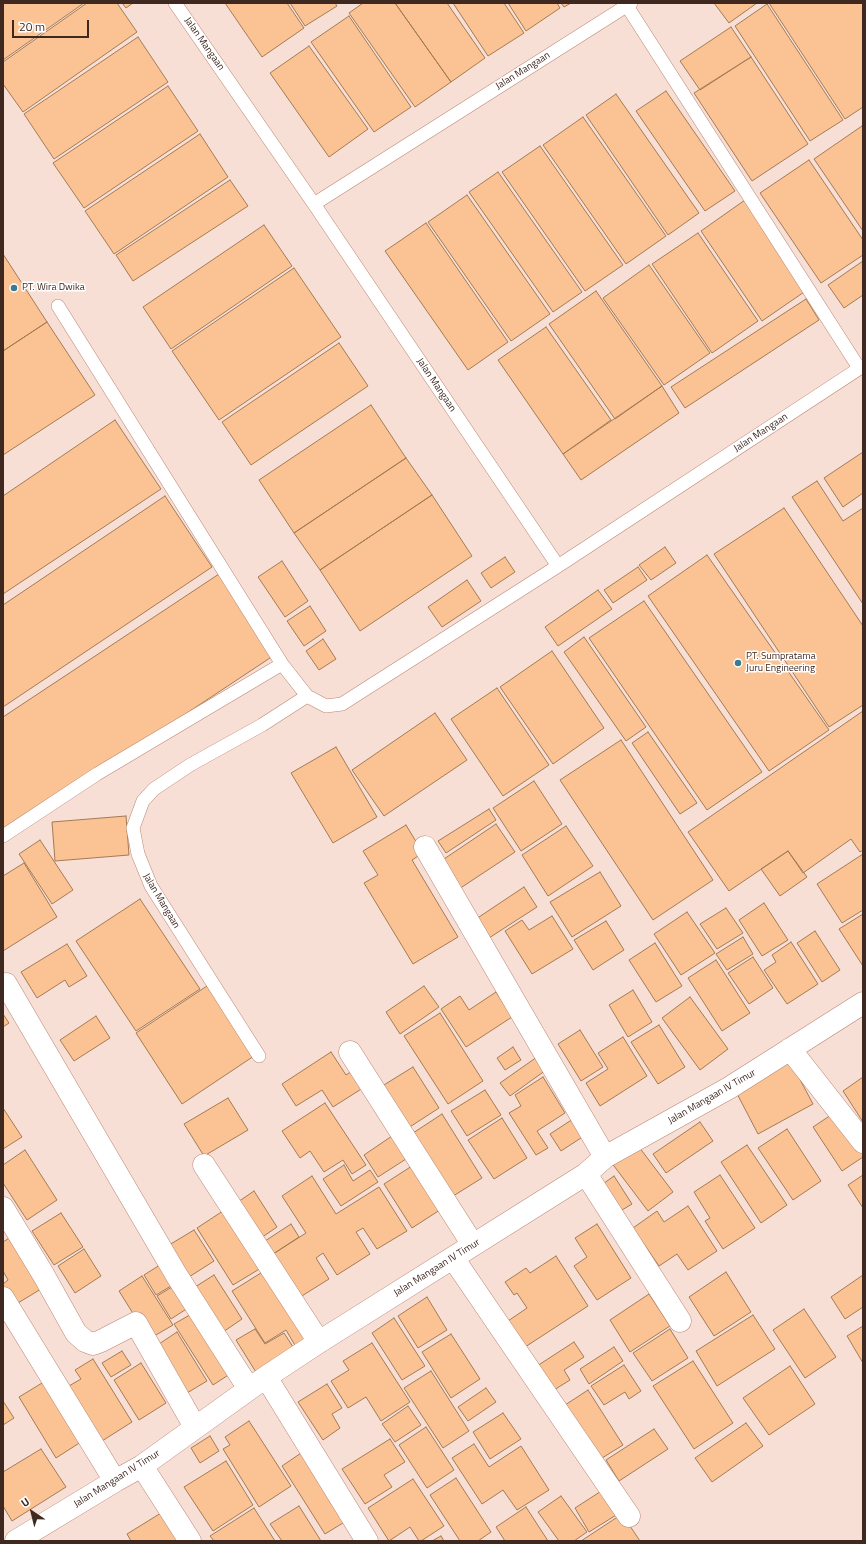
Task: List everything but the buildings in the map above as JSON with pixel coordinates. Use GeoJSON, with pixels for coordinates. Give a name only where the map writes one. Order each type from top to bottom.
{"type":"FeatureCollection","features":[{"type":"Feature","properties":{"kind":"street"},"geometry":{"type":"LineString","coordinates":[[425,847],[605,1157]]}},
{"type":"Feature","properties":{"kind":"street"},"geometry":{"type":"LineString","coordinates":[[6,984],[177,1276],[258,1383],[367,1541]]}},
{"type":"Feature","properties":{"kind":"street","name":"Jalan Mangaan IV Timur"},"geometry":{"type":"LineString","coordinates":[[16,1541],[142,1466],[195,1427],[319,1342],[586,1174],[605,1157],[729,1088],[863,1003]]}},
{"type":"Feature","properties":{"kind":"street"},"geometry":{"type":"LineString","coordinates":[[790,1049],[863,1142]]}},
{"type":"Feature","properties":{"kind":"street"},"geometry":{"type":"LineString","coordinates":[[350,1052],[473,1245]]}},
{"type":"Feature","properties":{"kind":"street"},"geometry":{"type":"LineString","coordinates":[[204,1165],[319,1342]]}},
{"type":"Feature","properties":{"kind":"street"},"geometry":{"type":"LineString","coordinates":[[586,1174],[680,1321]]}},
{"type":"Feature","properties":{"kind":"street"},"geometry":{"type":"LineString","coordinates":[[3,1208],[43,1274],[76,1333],[85,1341],[93,1344],[136,1323],[195,1427]]}},
{"type":"Feature","properties":{"kind":"street"},"geometry":{"type":"LineString","coordinates":[[453,1258],[629,1516]]}},
{"type":"Feature","properties":{"kind":"street"},"geometry":{"type":"LineString","coordinates":[[3,1298],[115,1481]]}},
{"type":"Feature","properties":{"kind":"street"},"geometry":{"type":"LineString","coordinates":[[142,1466],[190,1541]]}},
{"type":"Feature","properties":{"kind":"street"},"geometry":{"type":"LineString","coordinates":[[3,1532],[8,1541]]}},
{"type":"Feature","properties":{"kind":"lane","name":"Jalan Mangaan"},"geometry":{"type":"LineString","coordinates":[[175,3],[314,204],[558,566]]}},
{"type":"Feature","properties":{"kind":"lane","name":"Jalan Mangaan"},"geometry":{"type":"LineString","coordinates":[[314,204],[629,4]]}},
{"type":"Feature","properties":{"kind":"lane"},"geometry":{"type":"LineString","coordinates":[[629,4],[861,367]]}},
{"type":"Feature","properties":{"kind":"lane","name":"Jalan Mangaan"},"geometry":{"type":"LineString","coordinates":[[58,306],[282,664],[307,696],[326,706],[342,704],[558,566],[861,367]]}},
{"type":"Feature","properties":{"kind":"lane"},"geometry":{"type":"LineString","coordinates":[[3,836],[98,774],[282,664]]}},
{"type":"Feature","properties":{"kind":"lane","name":"Jalan Mangaan"},"geometry":{"type":"LineString","coordinates":[[259,1056],[150,886],[138,854],[133,828],[142,801],[154,789],[190,764],[262,725],[307,696]]}},
{"type":"Feature","properties":{"kind":"place","name":"PT. Wira Dwika"},"geometry":{"type":"Point","coordinates":[14,288]}},
{"type":"Feature","properties":{"kind":"place","name":"PT. Sumpratama Juru Engineering"},"geometry":{"type":"Point","coordinates":[738,663]}}]}
